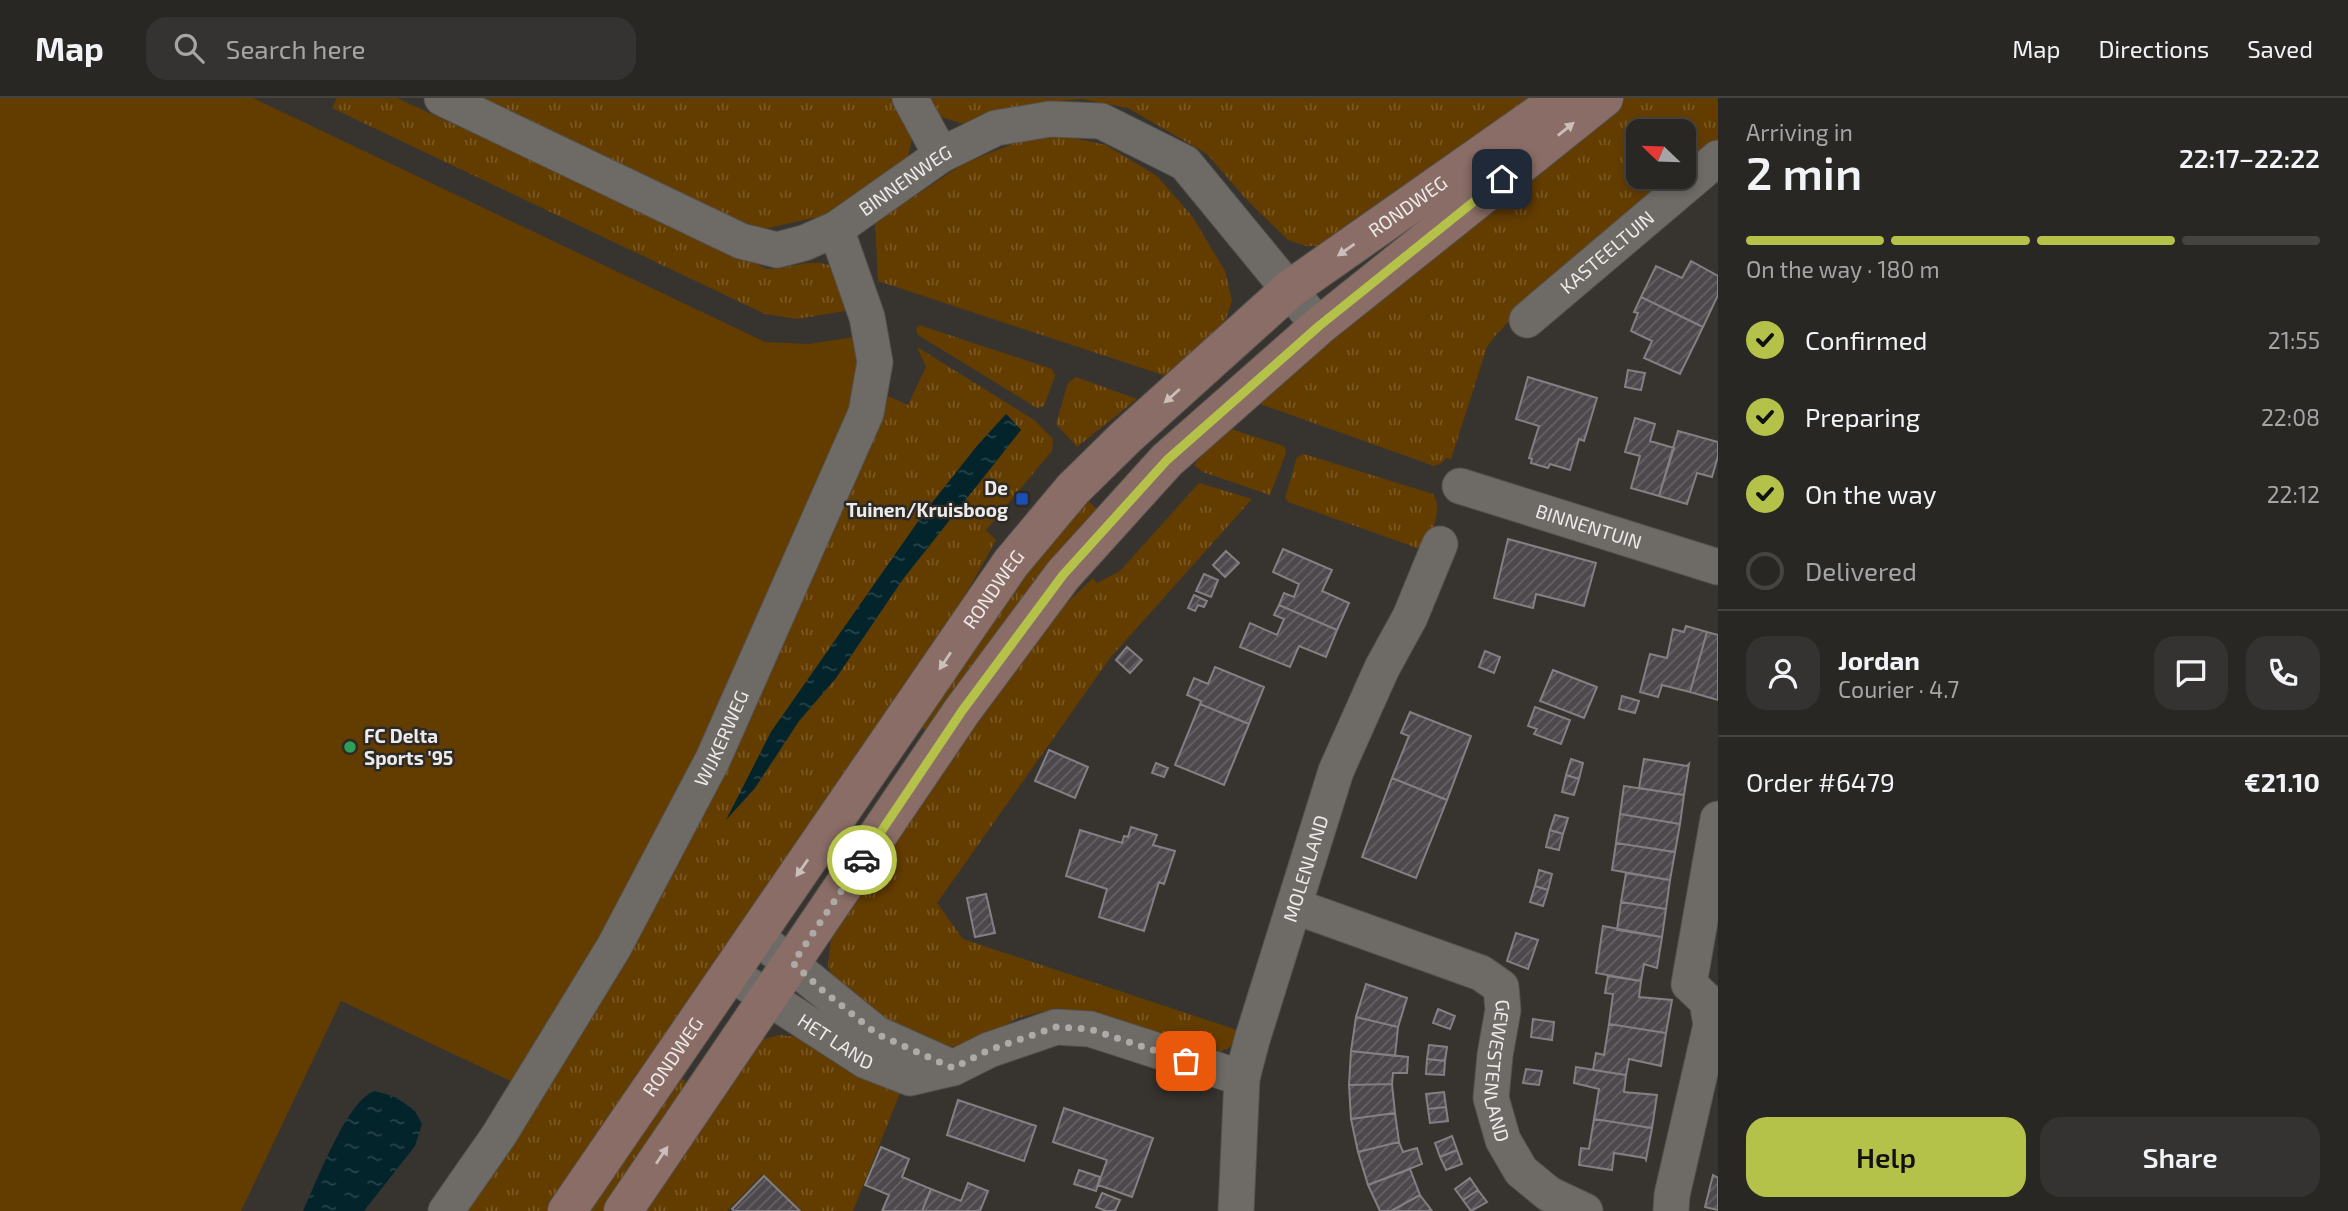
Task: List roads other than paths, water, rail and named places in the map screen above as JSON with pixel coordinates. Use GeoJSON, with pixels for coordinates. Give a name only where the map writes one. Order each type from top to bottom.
{"type":"FeatureCollection","features":[{"type":"Feature","properties":{"kind":"main road","name":"RONDWEG"},"geometry":{"type":"LineString","coordinates":[[567,1211],[1011,563],[1073,489],[1290,289],[1562,98]]}},
{"type":"Feature","properties":{"kind":"main road","name":"RONDWEG"},"geometry":{"type":"LineString","coordinates":[[623,1211],[962,711],[1063,575],[1167,460],[1319,326],[1604,98]]}},
{"type":"Feature","properties":{"kind":"street","name":"BINNENWEG"},"geometry":{"type":"LineString","coordinates":[[442,98],[741,241],[777,250],[804,243],[836,229],[941,155],[996,128],[1050,119],[1101,121],[1185,163],[1319,326]]}},
{"type":"Feature","properties":{"kind":"street"},"geometry":{"type":"LineString","coordinates":[[910,98],[941,155]]}},
{"type":"Feature","properties":{"kind":"street","name":"KASTEELTUIN"},"geometry":{"type":"LineString","coordinates":[[1527,320],[1718,158]]}},
{"type":"Feature","properties":{"kind":"street","name":"WIJKERWEG"},"geometry":{"type":"LineString","coordinates":[[446,1211],[499,1135],[575,1013],[664,853],[713,759],[866,413],[875,362],[867,317],[836,229]]}},
{"type":"Feature","properties":{"kind":"street","name":"BINNENTUIN"},"geometry":{"type":"LineString","coordinates":[[1460,486],[1718,567]]}},
{"type":"Feature","properties":{"kind":"street","name":"MOLENLAND"},"geometry":{"type":"LineString","coordinates":[[1236,1211],[1242,1078],[1294,906],[1336,771],[1382,668],[1410,617],[1440,544]]}},
{"type":"Feature","properties":{"kind":"street"},"geometry":{"type":"LineString","coordinates":[[1671,1211],[1672,1195],[1711,1025],[1707,1001],[1689,984],[1718,819]]}},
{"type":"Feature","properties":{"kind":"street","name":"GEWESTENLAND"},"geometry":{"type":"LineString","coordinates":[[1294,906],[1481,973],[1501,987],[1503,1010],[1494,1055],[1491,1098],[1503,1140],[1521,1171],[1549,1194],[1585,1211]]}},
{"type":"Feature","properties":{"kind":"street","name":"HET LAND"},"geometry":{"type":"LineString","coordinates":[[755,935],[793,963],[877,1034],[953,1068]]}},
{"type":"Feature","properties":{"kind":"street","name":"HET LAND"},"geometry":{"type":"LineString","coordinates":[[730,973],[866,1061],[910,1078],[953,1068],[989,1050],[1056,1027],[1090,1029],[1242,1078]]}},
{"type":"Feature","properties":{"kind":"water"},"geometry":{"type":"Polygon","coordinates":[[[1006,414],[1021,430],[903,579],[836,678],[799,721],[755,788],[726,820],[771,732],[924,513],[1006,414]]]}},
{"type":"Feature","properties":{"kind":"water"},"geometry":{"type":"Polygon","coordinates":[[[375,1091],[396,1097],[415,1111],[422,1124],[415,1146],[364,1211],[303,1211],[343,1125],[364,1097],[375,1091]]]}},
{"type":"Feature","properties":{"kind":"place","name":"De Tuinen/Kruisboog"},"geometry":{"type":"Point","coordinates":[1022,499]}},
{"type":"Feature","properties":{"kind":"place","name":"FC Delta Sports '95"},"geometry":{"type":"Point","coordinates":[350,747]}}]}
